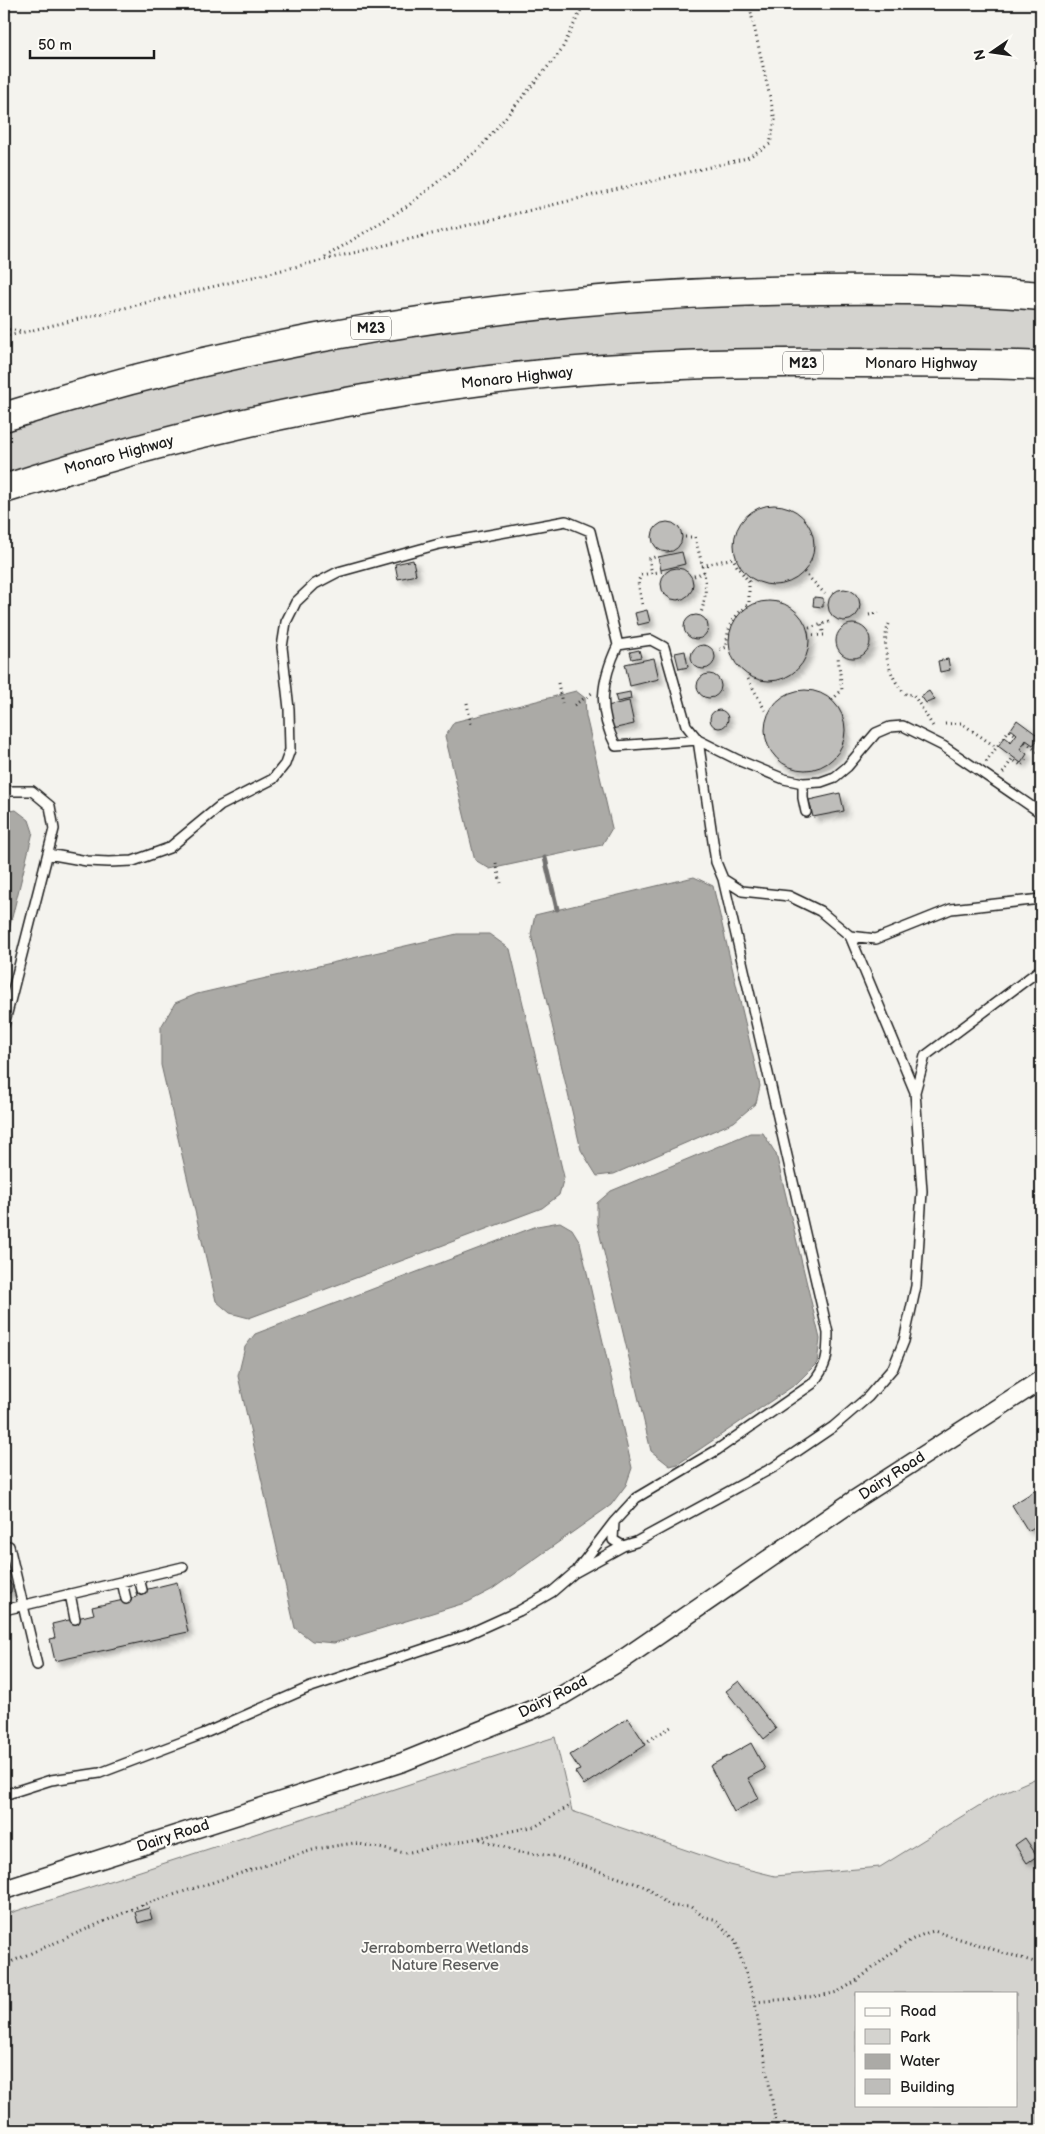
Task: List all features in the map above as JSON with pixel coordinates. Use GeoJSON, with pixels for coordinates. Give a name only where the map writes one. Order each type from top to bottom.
{"type":"FeatureCollection","features":[{"type":"Feature","properties":{"kind":"highway"},"geometry":{"type":"LineString","coordinates":[[1008,293],[1041,279]]}},
{"type":"Feature","properties":{"kind":"highway","name":"M23"},"geometry":{"type":"LineString","coordinates":[[4,417],[127,381],[264,348],[338,334],[489,311],[638,295],[746,290],[876,289],[1008,293],[1041,296]]}},
{"type":"Feature","properties":{"kind":"highway","name":"Monaro Highway"},"geometry":{"type":"LineString","coordinates":[[4,488],[62,470],[214,430],[366,399],[523,376],[618,368],[766,363],[989,363],[1041,366]]}},
{"type":"Feature","properties":{"kind":"highway"},"geometry":{"type":"LineString","coordinates":[[989,363],[1009,379],[1041,381]]}},
{"type":"Feature","properties":{"kind":"street","name":"Dairy Road"},"geometry":{"type":"LineString","coordinates":[[4,1890],[403,1762],[551,1702],[622,1660],[856,1499],[1041,1380]]}},
{"type":"Feature","properties":{"kind":"lane"},"geometry":{"type":"LineString","coordinates":[[48,854],[86,861],[133,861],[169,848],[220,806],[273,779],[285,764],[290,750],[289,709],[282,648],[286,622],[296,602],[315,584],[338,572],[439,544],[566,521],[590,531],[618,645],[610,662],[602,700],[606,728],[616,746],[698,740]]}},
{"type":"Feature","properties":{"kind":"lane"},"geometry":{"type":"LineString","coordinates":[[618,645],[650,640],[664,647],[686,725],[698,740],[784,780],[803,784],[821,782],[835,777],[847,767],[876,733],[890,727],[903,726],[943,746],[1041,813]]}},
{"type":"Feature","properties":{"kind":"lane"},"geometry":{"type":"LineString","coordinates":[[4,1795],[51,1780],[100,1773],[203,1734],[308,1688],[466,1635],[520,1611],[552,1592],[574,1573],[614,1522],[636,1498],[717,1450],[812,1384],[823,1371],[828,1355],[828,1333],[723,879],[716,862],[698,740]]}},
{"type":"Feature","properties":{"kind":"lane"},"geometry":{"type":"LineString","coordinates":[[803,784],[806,812]]}},
{"type":"Feature","properties":{"kind":"lane"},"geometry":{"type":"LineString","coordinates":[[4,791],[32,791],[50,806],[54,829],[4,1025]]}},
{"type":"Feature","properties":{"kind":"lane"},"geometry":{"type":"LineString","coordinates":[[574,1573],[623,1546],[636,1542],[774,1467],[833,1427],[868,1397],[893,1368],[904,1340],[916,1286],[922,1191],[915,1092],[850,936],[820,911],[789,896],[742,891],[723,879]]}},
{"type":"Feature","properties":{"kind":"lane"},"geometry":{"type":"LineString","coordinates":[[850,936],[876,939],[951,908],[1041,899]]}},
{"type":"Feature","properties":{"kind":"lane"},"geometry":{"type":"LineString","coordinates":[[915,1092],[925,1056],[1041,970]]}},
{"type":"Feature","properties":{"kind":"lane"},"geometry":{"type":"LineString","coordinates":[[614,1522],[614,1540],[623,1546]]}},
{"type":"Feature","properties":{"kind":"lane"},"geometry":{"type":"LineString","coordinates":[[9,1546],[37,1665]]}},
{"type":"Feature","properties":{"kind":"lane"},"geometry":{"type":"LineString","coordinates":[[4,1610],[183,1567]]}},
{"type":"Feature","properties":{"kind":"lane"},"geometry":{"type":"LineString","coordinates":[[139,1578],[142,1590]]}},
{"type":"Feature","properties":{"kind":"lane"},"geometry":{"type":"LineString","coordinates":[[122,1582],[126,1600]]}},
{"type":"Feature","properties":{"kind":"lane"},"geometry":{"type":"LineString","coordinates":[[70,1594],[75,1619]]}},
{"type":"Feature","properties":{"kind":"path"},"geometry":{"type":"LineString","coordinates":[[323,259],[410,205],[479,149],[561,51],[584,4]]}},
{"type":"Feature","properties":{"kind":"path"},"geometry":{"type":"LineString","coordinates":[[4,337],[747,158],[770,144],[775,120],[749,4]]}},
{"type":"Feature","properties":{"kind":"path"},"geometry":{"type":"LineString","coordinates":[[4,330],[26,331]]}},
{"type":"Feature","properties":{"kind":"path"},"geometry":{"type":"LineString","coordinates":[[685,537],[695,538],[708,587],[700,613]]}},
{"type":"Feature","properties":{"kind":"path"},"geometry":{"type":"LineString","coordinates":[[652,574],[649,559],[655,557]]}},
{"type":"Feature","properties":{"kind":"path"},"geometry":{"type":"LineString","coordinates":[[702,566],[733,558],[749,582],[749,604],[734,618],[728,629],[727,647],[718,650]]}},
{"type":"Feature","properties":{"kind":"path"},"geometry":{"type":"LineString","coordinates":[[642,604],[638,582],[642,575],[664,571]]}},
{"type":"Feature","properties":{"kind":"path"},"geometry":{"type":"LineString","coordinates":[[694,576],[704,572]]}},
{"type":"Feature","properties":{"kind":"path"},"geometry":{"type":"LineString","coordinates":[[804,572],[825,594]]}},
{"type":"Feature","properties":{"kind":"path"},"geometry":{"type":"LineString","coordinates":[[869,615],[879,612]]}},
{"type":"Feature","properties":{"kind":"path"},"geometry":{"type":"LineString","coordinates":[[809,628],[829,622]]}},
{"type":"Feature","properties":{"kind":"path"},"geometry":{"type":"LineString","coordinates":[[808,636],[824,635],[822,624]]}},
{"type":"Feature","properties":{"kind":"path"},"geometry":{"type":"LineString","coordinates":[[889,624],[885,639],[888,665],[902,691],[906,695],[913,694],[932,723],[943,746]]}},
{"type":"Feature","properties":{"kind":"path"},"geometry":{"type":"LineString","coordinates":[[832,700],[842,690],[838,657]]}},
{"type":"Feature","properties":{"kind":"path"},"geometry":{"type":"LineString","coordinates":[[748,679],[766,712]]}},
{"type":"Feature","properties":{"kind":"path"},"geometry":{"type":"LineString","coordinates":[[558,683],[562,703]]}},
{"type":"Feature","properties":{"kind":"path"},"geometry":{"type":"LineString","coordinates":[[574,705],[592,693]]}},
{"type":"Feature","properties":{"kind":"path"},"geometry":{"type":"LineString","coordinates":[[467,703],[471,724]]}},
{"type":"Feature","properties":{"kind":"path"},"geometry":{"type":"LineString","coordinates":[[945,724],[961,723],[996,747]]}},
{"type":"Feature","properties":{"kind":"path"},"geometry":{"type":"LineString","coordinates":[[990,756],[1009,730],[1016,735]]}},
{"type":"Feature","properties":{"kind":"path"},"geometry":{"type":"LineString","coordinates":[[1025,742],[1041,754]]}},
{"type":"Feature","properties":{"kind":"path"},"geometry":{"type":"LineString","coordinates":[[997,782],[1012,760],[1022,766],[1026,759]]}},
{"type":"Feature","properties":{"kind":"path"},"geometry":{"type":"LineString","coordinates":[[496,863],[501,883]]}},
{"type":"Feature","properties":{"kind":"path"},"geometry":{"type":"LineString","coordinates":[[644,1743],[671,1727]]}},
{"type":"Feature","properties":{"kind":"path"},"geometry":{"type":"LineString","coordinates":[[4,1967],[13,1961],[142,1905],[316,1849],[354,1843],[405,1853],[536,1826],[571,1805]]}},
{"type":"Feature","properties":{"kind":"path"},"geometry":{"type":"LineString","coordinates":[[480,1838],[518,1852],[554,1856],[623,1878],[646,1887],[672,1906],[692,1907],[704,1917],[714,1919],[735,1940],[755,2002],[777,2130]]}},
{"type":"Feature","properties":{"kind":"path"},"geometry":{"type":"LineString","coordinates":[[142,1905],[142,1910]]}},
{"type":"Feature","properties":{"kind":"path"},"geometry":{"type":"LineString","coordinates":[[755,2002],[837,1993],[870,1972],[908,1941],[918,1935],[934,1931],[1041,1964]]}},
{"type":"Feature","properties":{"kind":"green space"},"geometry":{"type":"Polygon","coordinates":[[[790,303],[942,303],[1041,309],[1041,355],[947,350],[854,349],[667,353],[4,478],[4,431],[159,387],[237,369],[395,339],[554,317],[673,307],[790,303]]]}},
{"type":"Feature","properties":{"kind":"green space","name":"Jerrabomberra Wetlands Nature Reserve"},"geometry":{"type":"Polygon","coordinates":[[[555,1737],[572,1811],[730,1865],[775,1876],[880,1867],[993,1797],[1041,1776],[1041,2130],[4,2130],[4,1915],[555,1737]]]}},
{"type":"Feature","properties":{"kind":"water"},"geometry":{"type":"Polygon","coordinates":[[[576,691],[585,698],[586,716],[612,828],[602,845],[490,869],[475,860],[445,736],[454,722],[576,691]]]}},
{"type":"Feature","properties":{"kind":"water"},"geometry":{"type":"Polygon","coordinates":[[[16,810],[29,820],[33,832],[4,950],[4,812],[16,810]]]}},
{"type":"Feature","properties":{"kind":"water"},"geometry":{"type":"Polygon","coordinates":[[[694,877],[713,886],[760,1086],[756,1103],[734,1122],[614,1174],[597,1176],[581,1150],[531,934],[535,915],[694,877]]]}},
{"type":"Feature","properties":{"kind":"water"},"geometry":{"type":"Polygon","coordinates":[[[457,934],[489,934],[510,949],[564,1177],[559,1195],[542,1208],[249,1318],[230,1313],[216,1301],[161,1065],[161,1027],[175,1003],[197,994],[457,934]]]}},
{"type":"Feature","properties":{"kind":"water"},"geometry":{"type":"Polygon","coordinates":[[[750,1133],[763,1133],[776,1154],[820,1339],[817,1363],[796,1384],[678,1464],[670,1466],[651,1451],[597,1223],[597,1203],[611,1191],[750,1133]]]}},
{"type":"Feature","properties":{"kind":"water"},"geometry":{"type":"Polygon","coordinates":[[[560,1222],[572,1229],[580,1242],[632,1468],[626,1485],[611,1505],[491,1590],[468,1602],[334,1643],[312,1641],[295,1628],[238,1376],[245,1347],[255,1334],[537,1226],[560,1222]]]}},
{"type":"Feature","properties":{"kind":"building"},"geometry":{"type":"Polygon","coordinates":[[[774,505],[789,508],[802,517],[811,530],[814,545],[811,560],[802,573],[789,582],[774,585],[759,582],[746,573],[737,560],[734,545],[737,530],[746,517],[759,508],[774,505]]]}},
{"type":"Feature","properties":{"kind":"building"},"geometry":{"type":"Polygon","coordinates":[[[667,522],[678,526],[682,537],[678,548],[667,552],[656,548],[652,537],[656,526],[667,522]]]}},
{"type":"Feature","properties":{"kind":"building"},"geometry":{"type":"Polygon","coordinates":[[[682,552],[685,564],[661,570],[658,557],[682,552]]]}},
{"type":"Feature","properties":{"kind":"building"},"geometry":{"type":"Polygon","coordinates":[[[413,560],[416,575],[398,579],[395,564],[413,560]]]}},
{"type":"Feature","properties":{"kind":"building"},"geometry":{"type":"Polygon","coordinates":[[[677,568],[683,569],[688,573],[692,578],[692,590],[688,595],[683,599],[677,600],[671,599],[666,595],[662,590],[661,584],[662,578],[666,573],[671,569],[677,568]]]}},
{"type":"Feature","properties":{"kind":"building"},"geometry":{"type":"Polygon","coordinates":[[[844,589],[850,590],[855,594],[859,599],[859,611],[855,616],[850,620],[844,621],[838,620],[833,616],[829,611],[828,605],[829,599],[833,594],[838,590],[844,589]]]}},
{"type":"Feature","properties":{"kind":"building"},"geometry":{"type":"Polygon","coordinates":[[[814,597],[823,598],[823,607],[813,606],[814,597]]]}},
{"type":"Feature","properties":{"kind":"building"},"geometry":{"type":"Polygon","coordinates":[[[769,601],[784,604],[797,613],[806,626],[809,641],[806,656],[797,669],[784,678],[769,681],[754,678],[741,669],[732,656],[729,641],[732,626],[741,613],[754,604],[769,601]]]}},
{"type":"Feature","properties":{"kind":"building"},"geometry":{"type":"Polygon","coordinates":[[[647,610],[650,622],[638,625],[635,613],[647,610]]]}},
{"type":"Feature","properties":{"kind":"building"},"geometry":{"type":"Polygon","coordinates":[[[696,615],[705,618],[708,627],[705,636],[696,639],[687,636],[684,627],[687,618],[696,615]]]}},
{"type":"Feature","properties":{"kind":"building"},"geometry":{"type":"Polygon","coordinates":[[[853,624],[865,629],[870,641],[865,653],[853,658],[841,653],[836,641],[841,629],[853,624]]]}},
{"type":"Feature","properties":{"kind":"building"},"geometry":{"type":"Polygon","coordinates":[[[703,645],[712,648],[715,657],[712,666],[703,669],[694,666],[691,657],[694,648],[703,645]]]}},
{"type":"Feature","properties":{"kind":"building"},"geometry":{"type":"Polygon","coordinates":[[[639,650],[641,657],[632,659],[630,652],[639,650]]]}},
{"type":"Feature","properties":{"kind":"building"},"geometry":{"type":"Polygon","coordinates":[[[685,651],[688,667],[679,669],[675,653],[685,651]]]}},
{"type":"Feature","properties":{"kind":"building"},"geometry":{"type":"Polygon","coordinates":[[[654,658],[659,679],[630,686],[625,664],[654,658]]]}},
{"type":"Feature","properties":{"kind":"building"},"geometry":{"type":"Polygon","coordinates":[[[948,659],[950,670],[940,672],[938,661],[948,659]]]}},
{"type":"Feature","properties":{"kind":"building"},"geometry":{"type":"Polygon","coordinates":[[[709,674],[718,677],[721,686],[718,695],[709,698],[700,695],[697,686],[700,677],[709,674]]]}},
{"type":"Feature","properties":{"kind":"building"},"geometry":{"type":"Polygon","coordinates":[[[805,690],[820,693],[833,702],[842,715],[845,730],[842,745],[833,758],[820,767],[805,770],[790,767],[777,758],[768,745],[765,730],[768,715],[777,702],[790,693],[805,690]]]}},
{"type":"Feature","properties":{"kind":"building"},"geometry":{"type":"Polygon","coordinates":[[[929,691],[935,700],[926,703],[921,696],[929,691]]]}},
{"type":"Feature","properties":{"kind":"building"},"geometry":{"type":"Polygon","coordinates":[[[630,692],[631,699],[617,702],[615,695],[630,692]]]}},
{"type":"Feature","properties":{"kind":"building"},"geometry":{"type":"Polygon","coordinates":[[[629,701],[634,724],[612,729],[607,706],[629,701]]]}},
{"type":"Feature","properties":{"kind":"building"},"geometry":{"type":"Polygon","coordinates":[[[715,710],[723,710],[728,715],[726,726],[715,728],[710,723],[710,715],[715,710]]]}},
{"type":"Feature","properties":{"kind":"building"},"geometry":{"type":"Polygon","coordinates":[[[1017,720],[1040,737],[1033,745],[1026,740],[1020,749],[1027,754],[1021,763],[998,746],[1005,737],[1011,742],[1017,734],[1011,729],[1017,720]]]}},
{"type":"Feature","properties":{"kind":"building"},"geometry":{"type":"Polygon","coordinates":[[[840,793],[844,811],[813,817],[809,800],[840,793]]]}},
{"type":"Feature","properties":{"kind":"building"},"geometry":{"type":"Polygon","coordinates":[[[1041,1487],[1041,1523],[1028,1531],[1012,1505],[1041,1487]]]}},
{"type":"Feature","properties":{"kind":"building"},"geometry":{"type":"Polygon","coordinates":[[[4,1578],[12,1586],[11,1592],[4,1596],[4,1578]]]}},
{"type":"Feature","properties":{"kind":"building"},"geometry":{"type":"Polygon","coordinates":[[[177,1582],[188,1632],[55,1661],[50,1639],[55,1638],[52,1624],[94,1614],[92,1607],[137,1597],[136,1592],[177,1582]]]}},
{"type":"Feature","properties":{"kind":"building"},"geometry":{"type":"Polygon","coordinates":[[[739,1681],[776,1729],[764,1739],[726,1691],[739,1681]]]}},
{"type":"Feature","properties":{"kind":"building"},"geometry":{"type":"Polygon","coordinates":[[[628,1718],[646,1745],[584,1785],[575,1772],[580,1770],[570,1755],[628,1718]]]}},
{"type":"Feature","properties":{"kind":"building"},"geometry":{"type":"Polygon","coordinates":[[[751,1743],[765,1769],[748,1778],[759,1798],[734,1812],[710,1766],[751,1743]]]}},
{"type":"Feature","properties":{"kind":"building"},"geometry":{"type":"Polygon","coordinates":[[[1025,1838],[1037,1856],[1027,1863],[1015,1845],[1025,1838]]]}},
{"type":"Feature","properties":{"kind":"building"},"geometry":{"type":"Polygon","coordinates":[[[149,1908],[152,1919],[138,1923],[135,1912],[149,1908]]]}},
{"type":"Feature","properties":{"kind":"waterway"},"geometry":{"type":"LineString","coordinates":[[545,858],[557,909]]}}]}
